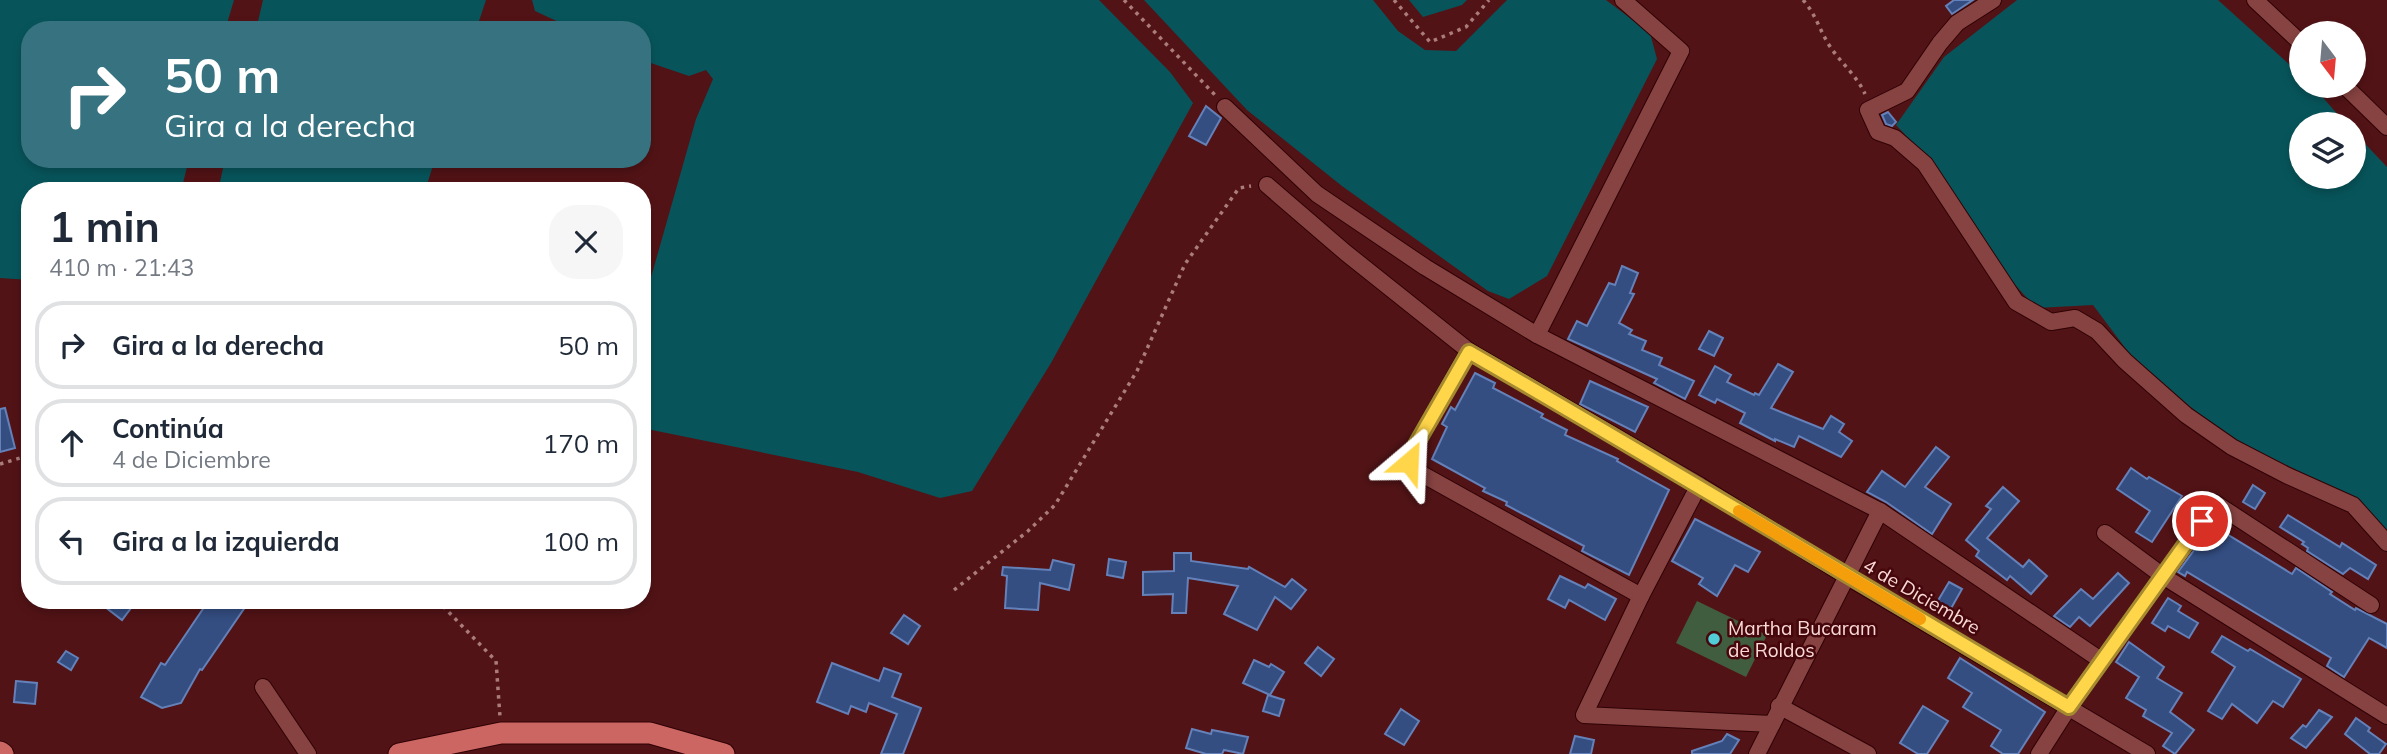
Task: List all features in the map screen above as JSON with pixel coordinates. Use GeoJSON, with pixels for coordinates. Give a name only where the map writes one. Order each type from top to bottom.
{"type":"FeatureCollection","features":[{"type":"Feature","properties":{"kind":"main road"},"geometry":{"type":"LineString","coordinates":[[399,754],[501,733],[650,733],[724,754]]}},
{"type":"Feature","properties":{"kind":"street"},"geometry":{"type":"LineString","coordinates":[[1537,335],[1681,51],[1623,0]]}},
{"type":"Feature","properties":{"kind":"street"},"geometry":{"type":"LineString","coordinates":[[1993,0],[1957,23],[1907,91],[1868,110],[1878,132],[1895,138],[1924,164],[2016,302],[2051,322],[2075,318],[2097,331],[2125,361],[2186,415],[2232,447],[2353,505],[2387,544]]}},
{"type":"Feature","properties":{"kind":"street"},"geometry":{"type":"LineString","coordinates":[[2255,0],[2289,32]]}},
{"type":"Feature","properties":{"kind":"street"},"geometry":{"type":"LineString","coordinates":[[2357,98],[2387,127]]}},
{"type":"Feature","properties":{"kind":"street"},"geometry":{"type":"LineString","coordinates":[[1226,107],[1317,194],[1425,267],[1537,335],[1880,511],[2102,661]]}},
{"type":"Feature","properties":{"kind":"street"},"geometry":{"type":"LineString","coordinates":[[1266,185],[1469,352],[1699,485],[1846,576],[1880,511]]}},
{"type":"Feature","properties":{"kind":"street"},"geometry":{"type":"LineString","coordinates":[[1469,352],[1410,455],[1411,468],[1641,596]]}},
{"type":"Feature","properties":{"kind":"street"},"geometry":{"type":"LineString","coordinates":[[1699,485],[1641,596],[1584,715],[1772,724]]}},
{"type":"Feature","properties":{"kind":"street"},"geometry":{"type":"LineString","coordinates":[[2039,754],[2069,707],[2215,503],[2371,605]]}},
{"type":"Feature","properties":{"kind":"street"},"geometry":{"type":"LineString","coordinates":[[2105,533],[2163,576],[2387,716]]}},
{"type":"Feature","properties":{"kind":"street","name":"4 de Diciembre"},"geometry":{"type":"LineString","coordinates":[[1757,754],[1846,576],[2147,754]]}},
{"type":"Feature","properties":{"kind":"street"},"geometry":{"type":"LineString","coordinates":[[263,687],[308,754]]}},
{"type":"Feature","properties":{"kind":"street"},"geometry":{"type":"LineString","coordinates":[[1779,706],[1868,754]]}},
{"type":"Feature","properties":{"kind":"path"},"geometry":{"type":"LineString","coordinates":[[1124,0],[1226,107]]}},
{"type":"Feature","properties":{"kind":"path"},"geometry":{"type":"LineString","coordinates":[[1394,0],[1430,42],[1466,27],[1489,0]]}},
{"type":"Feature","properties":{"kind":"path"},"geometry":{"type":"LineString","coordinates":[[1803,0],[1813,11],[1819,30],[1831,49],[1860,82],[1868,110]]}},
{"type":"Feature","properties":{"kind":"path"},"geometry":{"type":"LineString","coordinates":[[954,590],[1028,531],[1055,505],[1136,371],[1185,264],[1239,188],[1266,185]]}},
{"type":"Feature","properties":{"kind":"path"},"geometry":{"type":"LineString","coordinates":[[0,464],[21,458]]}},
{"type":"Feature","properties":{"kind":"path"},"geometry":{"type":"LineString","coordinates":[[446,609],[496,661],[501,733]]}},
{"type":"Feature","properties":{"kind":"green space"},"geometry":{"type":"Polygon","coordinates":[[[1697,601],[1767,635],[1746,677],[1676,643],[1697,601]]]}},
{"type":"Feature","properties":{"kind":"water"},"geometry":{"type":"Polygon","coordinates":[[[0,0],[234,0],[228,21],[21,21],[21,168],[187,168],[183,182],[21,182],[21,279],[0,278],[0,0]]]}},
{"type":"Feature","properties":{"kind":"water"},"geometry":{"type":"Polygon","coordinates":[[[263,0],[486,0],[479,21],[258,21],[263,0]]]}},
{"type":"Feature","properties":{"kind":"water"},"geometry":{"type":"Polygon","coordinates":[[[532,0],[1099,0],[1170,72],[1193,103],[1051,363],[972,491],[940,498],[858,472],[651,430],[651,277],[696,119],[713,79],[706,70],[689,76],[651,63],[651,21],[557,21],[535,11],[532,0]]]}},
{"type":"Feature","properties":{"kind":"water"},"geometry":{"type":"Polygon","coordinates":[[[1144,0],[1373,0],[1398,31],[1425,50],[1456,51],[1507,0],[1606,0],[1650,33],[1657,59],[1547,276],[1509,299],[1488,291],[1342,186],[1247,110],[1144,0]]]}},
{"type":"Feature","properties":{"kind":"water"},"geometry":{"type":"Polygon","coordinates":[[[1409,0],[1467,0],[1462,5],[1423,17],[1409,0]]]}},
{"type":"Feature","properties":{"kind":"water"},"geometry":{"type":"Polygon","coordinates":[[[2017,0],[2218,0],[2289,64],[2289,98],[2323,98],[2336,112],[2289,112],[2289,189],[2366,189],[2366,145],[2387,167],[2387,534],[2351,497],[2218,431],[2129,353],[2093,305],[2036,308],[1989,256],[1930,161],[1896,125],[1944,57],[2017,0]]]}},
{"type":"Feature","properties":{"kind":"water"},"geometry":{"type":"Polygon","coordinates":[[[223,168],[432,168],[428,182],[220,182],[223,168]]]}},
{"type":"Feature","properties":{"kind":"building"},"geometry":{"type":"Polygon","coordinates":[[[1954,0],[1973,0],[1952,14],[1946,6],[1954,0]]]}},
{"type":"Feature","properties":{"kind":"building"},"geometry":{"type":"Polygon","coordinates":[[[1206,106],[1221,118],[1206,145],[1189,136],[1206,106]]]}},
{"type":"Feature","properties":{"kind":"building"},"geometry":{"type":"Polygon","coordinates":[[[1888,112],[1896,122],[1892,126],[1886,124],[1882,115],[1888,112]]]}},
{"type":"Feature","properties":{"kind":"building"},"geometry":{"type":"Polygon","coordinates":[[[1622,266],[1638,273],[1630,293],[1634,294],[1619,323],[1632,330],[1629,334],[1646,341],[1642,350],[1662,358],[1659,365],[1694,381],[1685,399],[1654,383],[1657,379],[1568,339],[1577,321],[1587,326],[1609,283],[1615,285],[1622,266]]]}},
{"type":"Feature","properties":{"kind":"building"},"geometry":{"type":"Polygon","coordinates":[[[1709,331],[1723,338],[1714,356],[1699,349],[1709,331]]]}},
{"type":"Feature","properties":{"kind":"building"},"geometry":{"type":"Polygon","coordinates":[[[1778,364],[1793,372],[1771,408],[1823,429],[1831,416],[1844,424],[1839,432],[1852,441],[1841,457],[1799,436],[1794,447],[1775,441],[1740,423],[1745,413],[1717,399],[1715,403],[1699,395],[1715,366],[1731,375],[1727,382],[1759,395],[1778,364]]]}},
{"type":"Feature","properties":{"kind":"building"},"geometry":{"type":"Polygon","coordinates":[[[1475,373],[1495,383],[1493,388],[1567,430],[1565,435],[1618,459],[1617,461],[1669,490],[1629,575],[1582,551],[1584,546],[1506,505],[1507,502],[1483,491],[1485,488],[1432,459],[1447,427],[1442,424],[1451,407],[1455,410],[1475,373]]]}},
{"type":"Feature","properties":{"kind":"building"},"geometry":{"type":"Polygon","coordinates":[[[1590,381],[1648,407],[1635,432],[1580,404],[1590,381]]]}},
{"type":"Feature","properties":{"kind":"building"},"geometry":{"type":"Polygon","coordinates":[[[5,408],[15,448],[0,452],[0,409],[5,408]]]}},
{"type":"Feature","properties":{"kind":"building"},"geometry":{"type":"Polygon","coordinates":[[[1936,447],[1949,457],[1925,487],[1951,504],[1932,534],[1867,492],[1882,471],[1905,487],[1936,447]]]}},
{"type":"Feature","properties":{"kind":"building"},"geometry":{"type":"Polygon","coordinates":[[[2131,468],[2182,496],[2152,542],[2136,532],[2150,511],[2117,489],[2131,468]]]}},
{"type":"Feature","properties":{"kind":"building"},"geometry":{"type":"Polygon","coordinates":[[[2253,485],[2265,493],[2255,509],[2243,502],[2253,485]]]}},
{"type":"Feature","properties":{"kind":"building"},"geometry":{"type":"Polygon","coordinates":[[[2003,487],[2019,501],[1987,538],[2023,567],[2029,560],[2047,576],[2031,594],[2010,576],[2007,580],[1976,556],[1979,551],[1966,540],[1991,509],[1986,506],[2003,487]]]}},
{"type":"Feature","properties":{"kind":"building"},"geometry":{"type":"Polygon","coordinates":[[[2288,515],[2340,547],[2342,543],[2376,565],[2368,579],[2350,568],[2343,574],[2307,551],[2308,548],[2302,544],[2304,542],[2280,527],[2288,515]]]}},
{"type":"Feature","properties":{"kind":"building"},"geometry":{"type":"Polygon","coordinates":[[[1695,519],[1760,552],[1748,572],[1735,565],[1717,596],[1699,584],[1703,578],[1672,561],[1695,519]]]}},
{"type":"Feature","properties":{"kind":"building"},"geometry":{"type":"Polygon","coordinates":[[[2214,523],[2222,531],[2292,574],[2296,568],[2355,610],[2356,608],[2387,624],[2387,648],[2369,638],[2344,677],[2327,666],[2331,658],[2187,572],[2185,576],[2178,572],[2214,523]]]}},
{"type":"Feature","properties":{"kind":"building"},"geometry":{"type":"Polygon","coordinates":[[[1174,553],[1191,553],[1191,561],[1249,567],[1285,587],[1292,579],[1306,590],[1291,609],[1275,597],[1257,630],[1224,614],[1238,586],[1188,578],[1186,613],[1172,613],[1173,594],[1143,595],[1143,572],[1174,571],[1174,553]]]}},
{"type":"Feature","properties":{"kind":"building"},"geometry":{"type":"Polygon","coordinates":[[[1109,559],[1126,562],[1123,578],[1107,575],[1109,559]]]}},
{"type":"Feature","properties":{"kind":"building"},"geometry":{"type":"Polygon","coordinates":[[[1053,560],[1074,565],[1069,590],[1040,583],[1038,610],[1005,608],[1007,576],[1002,575],[1003,567],[1050,570],[1053,560]]]}},
{"type":"Feature","properties":{"kind":"building"},"geometry":{"type":"Polygon","coordinates":[[[2118,573],[2129,583],[2090,626],[2079,617],[2070,627],[2054,616],[2081,589],[2093,599],[2118,573]]]}},
{"type":"Feature","properties":{"kind":"building"},"geometry":{"type":"Polygon","coordinates":[[[1560,576],[1585,588],[1588,584],[1616,599],[1605,620],[1569,600],[1565,608],[1548,599],[1560,576]]]}},
{"type":"Feature","properties":{"kind":"building"},"geometry":{"type":"Polygon","coordinates":[[[1949,582],[1962,589],[1949,612],[1936,604],[1949,582]]]}},
{"type":"Feature","properties":{"kind":"building"},"geometry":{"type":"Polygon","coordinates":[[[2168,598],[2181,606],[2178,611],[2198,623],[2189,638],[2168,626],[2165,631],[2152,623],[2168,598]]]}},
{"type":"Feature","properties":{"kind":"building"},"geometry":{"type":"Polygon","coordinates":[[[108,609],[130,609],[122,620],[108,609]]]}},
{"type":"Feature","properties":{"kind":"building"},"geometry":{"type":"Polygon","coordinates":[[[203,609],[244,609],[202,670],[200,669],[181,703],[162,708],[141,697],[161,663],[165,665],[203,609]]]}},
{"type":"Feature","properties":{"kind":"building"},"geometry":{"type":"Polygon","coordinates":[[[904,615],[920,626],[908,644],[891,633],[904,615]]]}},
{"type":"Feature","properties":{"kind":"building"},"geometry":{"type":"Polygon","coordinates":[[[2222,636],[2301,679],[2283,707],[2273,701],[2257,723],[2232,704],[2222,719],[2208,711],[2235,667],[2212,652],[2222,636]]]}},
{"type":"Feature","properties":{"kind":"building"},"geometry":{"type":"Polygon","coordinates":[[[2129,642],[2164,667],[2157,678],[2182,693],[2170,712],[2194,730],[2175,754],[2163,746],[2172,733],[2143,716],[2146,710],[2126,698],[2139,677],[2116,662],[2129,642]]]}},
{"type":"Feature","properties":{"kind":"building"},"geometry":{"type":"Polygon","coordinates":[[[1318,647],[1334,659],[1321,676],[1305,663],[1318,647]]]}},
{"type":"Feature","properties":{"kind":"building"},"geometry":{"type":"Polygon","coordinates":[[[66,651],[78,658],[71,670],[58,662],[66,651]]]}},
{"type":"Feature","properties":{"kind":"building"},"geometry":{"type":"Polygon","coordinates":[[[1960,658],[2045,712],[2018,754],[2003,754],[1991,746],[2001,730],[1963,707],[1972,693],[1948,678],[1960,658]]]}},
{"type":"Feature","properties":{"kind":"building"},"geometry":{"type":"Polygon","coordinates":[[[1254,660],[1269,667],[1271,664],[1284,672],[1270,695],[1243,683],[1254,660]]]}},
{"type":"Feature","properties":{"kind":"building"},"geometry":{"type":"Polygon","coordinates":[[[832,663],[879,681],[884,668],[901,674],[892,697],[921,708],[903,754],[881,754],[897,714],[869,703],[866,712],[851,706],[848,714],[817,702],[832,663]]]}},
{"type":"Feature","properties":{"kind":"building"},"geometry":{"type":"Polygon","coordinates":[[[16,681],[37,683],[35,704],[14,702],[16,681]]]}},
{"type":"Feature","properties":{"kind":"building"},"geometry":{"type":"Polygon","coordinates":[[[1268,695],[1284,700],[1279,716],[1263,711],[1268,695]]]}},
{"type":"Feature","properties":{"kind":"building"},"geometry":{"type":"Polygon","coordinates":[[[1923,706],[1948,721],[1927,754],[1918,754],[1900,743],[1923,706]]]}},
{"type":"Feature","properties":{"kind":"building"},"geometry":{"type":"Polygon","coordinates":[[[1401,709],[1419,721],[1404,745],[1385,734],[1401,709]]]}},
{"type":"Feature","properties":{"kind":"building"},"geometry":{"type":"Polygon","coordinates":[[[2319,710],[2332,717],[2306,748],[2291,738],[2303,725],[2306,727],[2319,710]]]}},
{"type":"Feature","properties":{"kind":"building"},"geometry":{"type":"Polygon","coordinates":[[[2356,718],[2386,744],[2379,754],[2370,754],[2345,734],[2356,718]]]}},
{"type":"Feature","properties":{"kind":"building"},"geometry":{"type":"Polygon","coordinates":[[[1192,729],[1211,734],[1212,730],[1248,737],[1243,754],[1224,750],[1222,754],[1206,754],[1186,748],[1192,729]]]}},
{"type":"Feature","properties":{"kind":"building"},"geometry":{"type":"Polygon","coordinates":[[[1727,734],[1739,740],[1730,754],[1692,754],[1692,751],[1722,741],[1727,734]]]}},
{"type":"Feature","properties":{"kind":"building"},"geometry":{"type":"Polygon","coordinates":[[[1575,736],[1594,740],[1591,754],[1570,754],[1575,736]]]}},
{"type":"Feature","properties":{"kind":"slow traffic"},"geometry":{"type":"LineString","coordinates":[[1739,511],[1920,619]]}},
{"type":"Feature","properties":{"kind":"place","name":"Martha Bucaram de Roldos"},"geometry":{"type":"Point","coordinates":[1714,639]}},
{"type":"Feature","properties":{"kind":"route"},"geometry":{"type":"LineString","coordinates":[[1409,462],[1410,455],[1469,352],[1699,485],[1846,576],[2069,707],[2202,521]]}}]}
